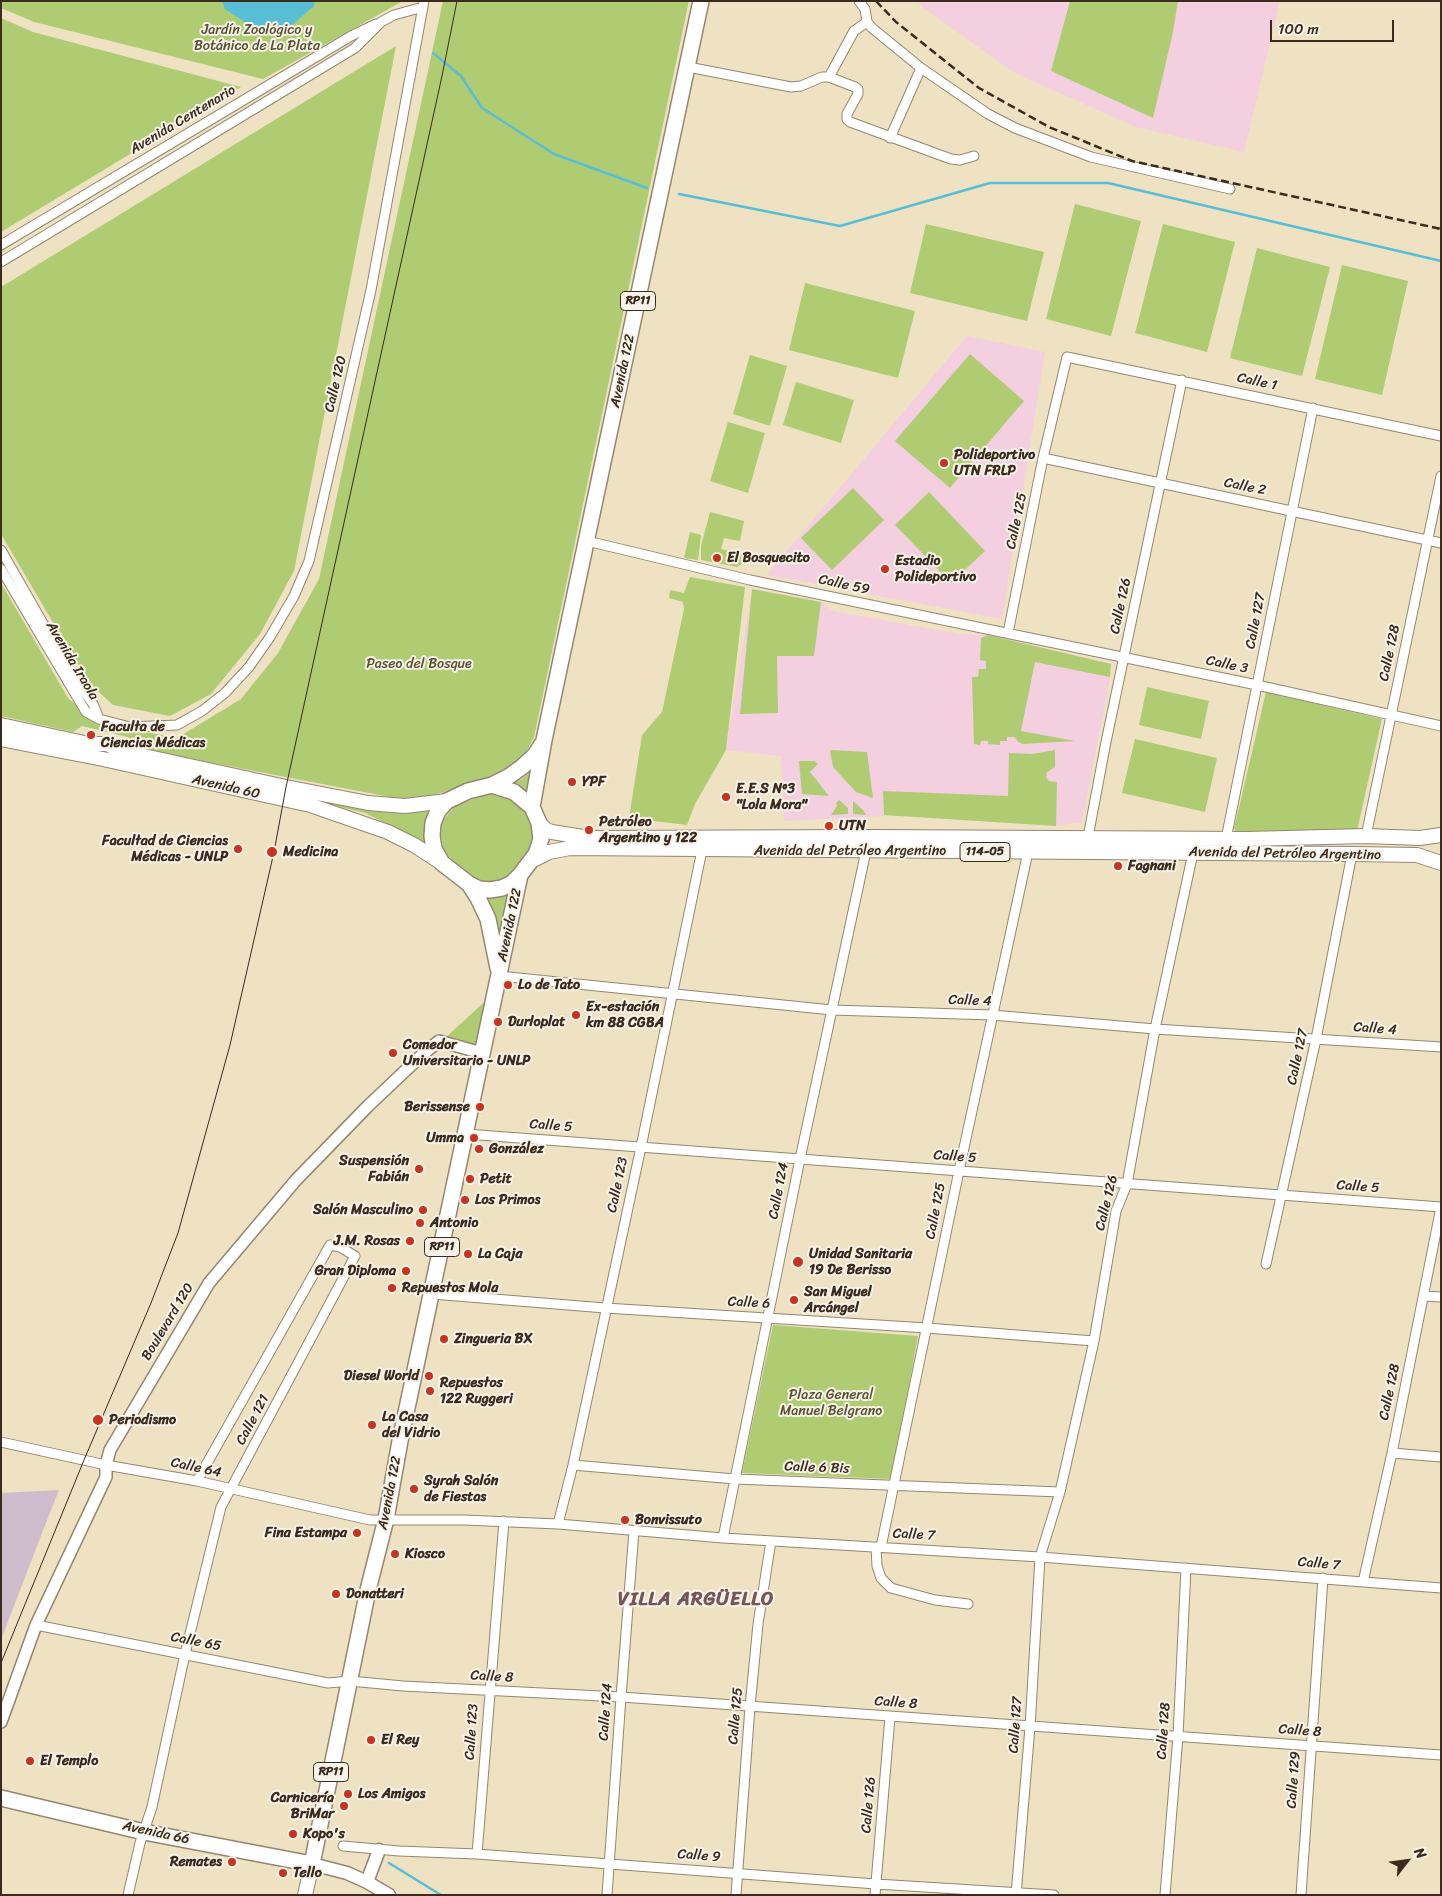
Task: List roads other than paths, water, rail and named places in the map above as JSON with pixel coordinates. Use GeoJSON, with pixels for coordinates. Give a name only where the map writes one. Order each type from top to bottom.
{"type":"FeatureCollection","features":[{"type":"Feature","properties":{"kind":"highway","name":"Avenida 122"},"geometry":{"type":"LineString","coordinates":[[532,807],[544,740],[701,1]]}},
{"type":"Feature","properties":{"kind":"highway","name":"Avenida 122"},"geometry":{"type":"LineString","coordinates":[[492,785],[508,778],[522,768],[535,755],[544,740]]}},
{"type":"Feature","properties":{"kind":"highway","name":"RP11"},"geometry":{"type":"LineString","coordinates":[[492,785],[514,792],[532,807],[541,831],[539,847],[531,861],[512,883],[496,889],[479,889],[469,884],[442,863],[434,849],[433,823],[438,811],[447,801],[468,791],[492,785]]}},
{"type":"Feature","properties":{"kind":"highway","name":"Avenida 122"},"geometry":{"type":"LineString","coordinates":[[312,1864],[368,1590],[386,1519],[400,1440],[520,875]]}},
{"type":"Feature","properties":{"kind":"highway","name":"Avenida 122"},"geometry":{"type":"LineString","coordinates":[[469,884],[488,920],[500,975]]}},
{"type":"Feature","properties":{"kind":"highway","name":"Avenida 66"},"geometry":{"type":"LineString","coordinates":[[1,1798],[144,1832],[312,1864]]}},
{"type":"Feature","properties":{"kind":"main road","name":"Avenida 60"},"geometry":{"type":"LineString","coordinates":[[1,725],[89,744],[107,744],[121,751],[280,786],[359,801],[405,806],[447,801]]}},
{"type":"Feature","properties":{"kind":"main road","name":"Avenida 60"},"geometry":{"type":"LineString","coordinates":[[1,739],[103,759],[310,805],[388,832],[414,845],[442,863]]}},
{"type":"Feature","properties":{"kind":"main road","name":"Avenida del Petróleo Argentino"},"geometry":{"type":"LineString","coordinates":[[539,823],[546,830],[552,832],[589,838],[1088,837],[1226,839],[1366,836],[1420,838],[1441,836]]}},
{"type":"Feature","properties":{"kind":"main road","name":"Avenida del Petróleo Argentino"},"geometry":{"type":"LineString","coordinates":[[531,861],[549,852],[570,848],[1352,854],[1417,856],[1441,863]]}},
{"type":"Feature","properties":{"kind":"main road"},"geometry":{"type":"LineString","coordinates":[[367,1882],[379,1850]]}},
{"type":"Feature","properties":{"kind":"main road"},"geometry":{"type":"LineString","coordinates":[[312,1864],[347,1873],[389,1895]]}},
{"type":"Feature","properties":{"kind":"main road","name":"Avenida 122"},"geometry":{"type":"LineString","coordinates":[[305,1895],[312,1864]]}},
{"type":"Feature","properties":{"kind":"street"},"geometry":{"type":"LineString","coordinates":[[859,1],[865,10],[866,22],[921,68],[988,114],[1015,128],[1091,157],[1230,189]]}},
{"type":"Feature","properties":{"kind":"street","name":"Avenida Centenario"},"geometry":{"type":"LineString","coordinates":[[1,245],[351,36],[394,15],[424,4]]}},
{"type":"Feature","properties":{"kind":"street","name":"Calle 120"},"geometry":{"type":"LineString","coordinates":[[176,724],[202,711],[225,693],[249,667],[270,637],[294,596],[309,561],[371,290],[424,4]]}},
{"type":"Feature","properties":{"kind":"street"},"geometry":{"type":"LineString","coordinates":[[1,262],[355,48],[381,22]]}},
{"type":"Feature","properties":{"kind":"street"},"geometry":{"type":"LineString","coordinates":[[829,77],[854,31],[866,22]]}},
{"type":"Feature","properties":{"kind":"street"},"geometry":{"type":"LineString","coordinates":[[688,67],[791,87],[801,86],[822,77],[829,77],[858,89],[858,94],[847,114],[847,119],[890,138],[951,160],[960,160],[974,156]]}},
{"type":"Feature","properties":{"kind":"street"},"geometry":{"type":"LineString","coordinates":[[890,138],[921,68]]}},
{"type":"Feature","properties":{"kind":"street","name":"Calle 1"},"geometry":{"type":"LineString","coordinates":[[1067,357],[1441,436]]}},
{"type":"Feature","properties":{"kind":"street","name":"Calle 125"},"geometry":{"type":"LineString","coordinates":[[1008,633],[1043,458],[1067,357]]}},
{"type":"Feature","properties":{"kind":"street","name":"Calle 126"},"geometry":{"type":"LineString","coordinates":[[1088,837],[1182,380]]}},
{"type":"Feature","properties":{"kind":"street","name":"Calle 127"},"geometry":{"type":"LineString","coordinates":[[1226,839],[1313,408]]}},
{"type":"Feature","properties":{"kind":"street","name":"Calle 2"},"geometry":{"type":"LineString","coordinates":[[1043,458],[1441,543]]}},
{"type":"Feature","properties":{"kind":"street","name":"Calle 128"},"geometry":{"type":"LineString","coordinates":[[1366,836],[1441,476]]}},
{"type":"Feature","properties":{"kind":"street","name":"Calle 59"},"geometry":{"type":"LineString","coordinates":[[587,541],[750,580],[1008,633]]}},
{"type":"Feature","properties":{"kind":"street"},"geometry":{"type":"LineString","coordinates":[[1,550],[73,676],[93,704],[99,720]]}},
{"type":"Feature","properties":{"kind":"street","name":"Avenida Iraola"},"geometry":{"type":"LineString","coordinates":[[1,569],[86,712],[99,720],[130,727],[176,724]]}},
{"type":"Feature","properties":{"kind":"street","name":"Calle 3"},"geometry":{"type":"LineString","coordinates":[[1008,633],[1441,726]]}},
{"type":"Feature","properties":{"kind":"street","name":"Calle 123"},"geometry":{"type":"LineString","coordinates":[[558,1524],[573,1465],[605,1308],[641,1147],[702,850]]}},
{"type":"Feature","properties":{"kind":"street","name":"Calle 124"},"geometry":{"type":"LineString","coordinates":[[722,1538],[866,851]]}},
{"type":"Feature","properties":{"kind":"street","name":"Calle 125"},"geometry":{"type":"LineString","coordinates":[[968,1604],[935,1600],[892,1588],[880,1578],[877,1566],[878,1547],[894,1485],[958,1171],[1028,852]]}},
{"type":"Feature","properties":{"kind":"street","name":"Calle 126"},"geometry":{"type":"LineString","coordinates":[[1040,1557],[1060,1492],[1094,1341],[1116,1211],[1126,1184],[1155,1029],[1193,853]]}},
{"type":"Feature","properties":{"kind":"street","name":"Calle 127"},"geometry":{"type":"LineString","coordinates":[[1266,1264],[1283,1195],[1316,1039],[1352,854]]}},
{"type":"Feature","properties":{"kind":"street","name":"Calle 4"},"geometry":{"type":"LineString","coordinates":[[500,975],[832,1010],[992,1015],[1155,1029],[1441,1047]]}},
{"type":"Feature","properties":{"kind":"street","name":"Boulevard 120"},"geometry":{"type":"LineString","coordinates":[[1,1722],[36,1625],[106,1477],[106,1465],[110,1450],[209,1283],[296,1180],[368,1106],[438,1041],[482,1053]]}},
{"type":"Feature","properties":{"kind":"street","name":"Calle 5"},"geometry":{"type":"LineString","coordinates":[[466,1134],[1441,1207]]}},
{"type":"Feature","properties":{"kind":"street","name":"Calle 128"},"geometry":{"type":"LineString","coordinates":[[1363,1582],[1392,1452],[1441,1207]]}},
{"type":"Feature","properties":{"kind":"street","name":"Calle 121"},"geometry":{"type":"LineString","coordinates":[[128,1895],[140,1843],[152,1807],[185,1654],[221,1507],[355,1256],[340,1247],[330,1245],[197,1481]]}},
{"type":"Feature","properties":{"kind":"street","name":"Calle 6"},"geometry":{"type":"LineString","coordinates":[[432,1294],[605,1308],[927,1328],[1094,1341]]}},
{"type":"Feature","properties":{"kind":"street"},"geometry":{"type":"LineString","coordinates":[[1424,1296],[1441,1297]]}},
{"type":"Feature","properties":{"kind":"street","name":"Calle 64"},"geometry":{"type":"LineString","coordinates":[[1,1442],[106,1465],[197,1481],[229,1490],[370,1520],[386,1519]]}},
{"type":"Feature","properties":{"kind":"street"},"geometry":{"type":"LineString","coordinates":[[1392,1452],[1441,1457]]}},
{"type":"Feature","properties":{"kind":"street","name":"Calle 6 Bis"},"geometry":{"type":"LineString","coordinates":[[573,1465],[735,1479],[1060,1492]]}},
{"type":"Feature","properties":{"kind":"street","name":"Calle 7"},"geometry":{"type":"LineString","coordinates":[[386,1519],[558,1524],[722,1538],[1040,1557],[1440,1587]]}},
{"type":"Feature","properties":{"kind":"street","name":"Calle 123"},"geometry":{"type":"LineString","coordinates":[[477,1854],[504,1521]]}},
{"type":"Feature","properties":{"kind":"street","name":"Calle 124"},"geometry":{"type":"LineString","coordinates":[[607,1895],[620,1697],[634,1531]]}},
{"type":"Feature","properties":{"kind":"street","name":"Calle 125"},"geometry":{"type":"LineString","coordinates":[[736,1895],[750,1707],[758,1624],[770,1541]]}},
{"type":"Feature","properties":{"kind":"street","name":"Calle 127"},"geometry":{"type":"LineString","coordinates":[[1016,1894],[1030,1726],[1040,1557]]}},
{"type":"Feature","properties":{"kind":"street","name":"Calle 128"},"geometry":{"type":"LineString","coordinates":[[1165,1895],[1178,1736],[1186,1568]]}},
{"type":"Feature","properties":{"kind":"street","name":"Calle 129"},"geometry":{"type":"LineString","coordinates":[[1301,1895],[1323,1578]]}},
{"type":"Feature","properties":{"kind":"street","name":"Calle 65"},"geometry":{"type":"LineString","coordinates":[[36,1625],[328,1683],[350,1681]]}},
{"type":"Feature","properties":{"kind":"street","name":"Calle 8"},"geometry":{"type":"LineString","coordinates":[[350,1681],[403,1686],[620,1697],[1441,1755]]}},
{"type":"Feature","properties":{"kind":"street","name":"Calle 126"},"geometry":{"type":"LineString","coordinates":[[875,1895],[890,1717]]}},
{"type":"Feature","properties":{"kind":"street","name":"Calle 9"},"geometry":{"type":"LineString","coordinates":[[342,1846],[379,1850],[477,1854],[609,1863],[1016,1894],[1054,1895]]}},
{"type":"Feature","properties":{"kind":"water"},"geometry":{"type":"Polygon","coordinates":[[[222,1],[315,1],[314,6],[292,25],[255,29],[225,9],[222,1]]]}},
{"type":"Feature","properties":{"kind":"waterway"},"geometry":{"type":"LineString","coordinates":[[433,53],[461,76],[482,108],[554,154],[647,188]]}},
{"type":"Feature","properties":{"kind":"waterway"},"geometry":{"type":"LineString","coordinates":[[679,194],[840,226],[990,183],[1108,183],[1441,261]]}},
{"type":"Feature","properties":{"kind":"waterway"},"geometry":{"type":"LineString","coordinates":[[389,1863],[441,1895]]}},
{"type":"Feature","properties":{"kind":"tram line"},"geometry":{"type":"LineString","coordinates":[[1,1663],[151,1303],[178,1233],[230,1045],[274,852],[286,787],[457,1]]}},
{"type":"Feature","properties":{"kind":"railway"},"geometry":{"type":"LineString","coordinates":[[876,1],[896,22],[979,88],[1049,127],[1132,161],[1441,229]]}},
{"type":"Feature","properties":{"kind":"place","name":"Polideportivo UTN FRLP"},"geometry":{"type":"Point","coordinates":[944,463]}},
{"type":"Feature","properties":{"kind":"place","name":"El Bosquecito"},"geometry":{"type":"Point","coordinates":[717,558]}},
{"type":"Feature","properties":{"kind":"place","name":"Estadio Polideportivo"},"geometry":{"type":"Point","coordinates":[885,569]}},
{"type":"Feature","properties":{"kind":"place","name":"Faculta de Ciencias Médicas"},"geometry":{"type":"Point","coordinates":[91,735]}},
{"type":"Feature","properties":{"kind":"place","name":"YPF"},"geometry":{"type":"Point","coordinates":[572,782]}},
{"type":"Feature","properties":{"kind":"place","name":"E.E.S Nº3 \"Lola Mora\""},"geometry":{"type":"Point","coordinates":[726,797]}},
{"type":"Feature","properties":{"kind":"place","name":"UTN"},"geometry":{"type":"Point","coordinates":[829,826]}},
{"type":"Feature","properties":{"kind":"place","name":"Petróleo Argentino y 122"},"geometry":{"type":"Point","coordinates":[589,830]}},
{"type":"Feature","properties":{"kind":"place","name":"Facultad de Ciencias Médicas - UNLP"},"geometry":{"type":"Point","coordinates":[238,849]}},
{"type":"Feature","properties":{"kind":"place","name":"Medicina"},"geometry":{"type":"Point","coordinates":[272,852]}},
{"type":"Feature","properties":{"kind":"place","name":"Fagnani"},"geometry":{"type":"Point","coordinates":[1118,866]}},
{"type":"Feature","properties":{"kind":"place","name":"Lo de Tato"},"geometry":{"type":"Point","coordinates":[508,985]}},
{"type":"Feature","properties":{"kind":"place","name":"Ex-estación km 88 CGBA"},"geometry":{"type":"Point","coordinates":[576,1015]}},
{"type":"Feature","properties":{"kind":"place","name":"Durloplat"},"geometry":{"type":"Point","coordinates":[498,1022]}},
{"type":"Feature","properties":{"kind":"place","name":"Comedor Universitario - UNLP"},"geometry":{"type":"Point","coordinates":[393,1053]}},
{"type":"Feature","properties":{"kind":"place","name":"Berissense"},"geometry":{"type":"Point","coordinates":[480,1107]}},
{"type":"Feature","properties":{"kind":"place","name":"Umma"},"geometry":{"type":"Point","coordinates":[474,1138]}},
{"type":"Feature","properties":{"kind":"place","name":"González"},"geometry":{"type":"Point","coordinates":[479,1149]}},
{"type":"Feature","properties":{"kind":"place","name":"Suspensión Fabián"},"geometry":{"type":"Point","coordinates":[419,1169]}},
{"type":"Feature","properties":{"kind":"place","name":"Petit"},"geometry":{"type":"Point","coordinates":[470,1179]}},
{"type":"Feature","properties":{"kind":"place","name":"Los Primos"},"geometry":{"type":"Point","coordinates":[465,1200]}},
{"type":"Feature","properties":{"kind":"place","name":"Salón Masculino"},"geometry":{"type":"Point","coordinates":[423,1210]}},
{"type":"Feature","properties":{"kind":"place","name":"Antonio"},"geometry":{"type":"Point","coordinates":[420,1223]}},
{"type":"Feature","properties":{"kind":"place","name":"J.M. Rosas"},"geometry":{"type":"Point","coordinates":[410,1241]}},
{"type":"Feature","properties":{"kind":"place","name":"La Caja"},"geometry":{"type":"Point","coordinates":[468,1254]}},
{"type":"Feature","properties":{"kind":"place","name":"Unidad Sanitaria 19 De Berisso"},"geometry":{"type":"Point","coordinates":[798,1262]}},
{"type":"Feature","properties":{"kind":"place","name":"Gran Diploma"},"geometry":{"type":"Point","coordinates":[406,1271]}},
{"type":"Feature","properties":{"kind":"place","name":"Repuestos Mola"},"geometry":{"type":"Point","coordinates":[392,1288]}},
{"type":"Feature","properties":{"kind":"place","name":"San Miguel Arcángel"},"geometry":{"type":"Point","coordinates":[794,1300]}},
{"type":"Feature","properties":{"kind":"place","name":"Zingueria BX"},"geometry":{"type":"Point","coordinates":[444,1339]}},
{"type":"Feature","properties":{"kind":"place","name":"Diesel World"},"geometry":{"type":"Point","coordinates":[429,1376]}},
{"type":"Feature","properties":{"kind":"place","name":"Repuestos 122 Ruggeri"},"geometry":{"type":"Point","coordinates":[430,1391]}},
{"type":"Feature","properties":{"kind":"place","name":"Periodismo"},"geometry":{"type":"Point","coordinates":[98,1420]}},
{"type":"Feature","properties":{"kind":"place","name":"La Casa del Vidrio"},"geometry":{"type":"Point","coordinates":[372,1425]}},
{"type":"Feature","properties":{"kind":"place","name":"Syrah Salón de Fiestas"},"geometry":{"type":"Point","coordinates":[414,1489]}},
{"type":"Feature","properties":{"kind":"place","name":"Bonvissuto"},"geometry":{"type":"Point","coordinates":[625,1520]}},
{"type":"Feature","properties":{"kind":"place","name":"Fina Estampa"},"geometry":{"type":"Point","coordinates":[357,1533]}},
{"type":"Feature","properties":{"kind":"place","name":"Kiosco"},"geometry":{"type":"Point","coordinates":[395,1554]}},
{"type":"Feature","properties":{"kind":"place","name":"Donatteri"},"geometry":{"type":"Point","coordinates":[336,1594]}},
{"type":"Feature","properties":{"kind":"place","name":"El Rey"},"geometry":{"type":"Point","coordinates":[371,1740]}},
{"type":"Feature","properties":{"kind":"place","name":"El Templo"},"geometry":{"type":"Point","coordinates":[30,1761]}},
{"type":"Feature","properties":{"kind":"place","name":"Los Amigos"},"geometry":{"type":"Point","coordinates":[348,1794]}},
{"type":"Feature","properties":{"kind":"place","name":"Carnicería BriMar"},"geometry":{"type":"Point","coordinates":[344,1806]}},
{"type":"Feature","properties":{"kind":"place","name":"Kopo's"},"geometry":{"type":"Point","coordinates":[293,1834]}},
{"type":"Feature","properties":{"kind":"place","name":"Remates"},"geometry":{"type":"Point","coordinates":[232,1862]}},
{"type":"Feature","properties":{"kind":"place","name":"Tello"},"geometry":{"type":"Point","coordinates":[283,1873]}},
{"type":"Feature","properties":{"kind":"district","name":"VILLA ARGÜELLO"},"geometry":{"type":"Point","coordinates":[696,1600]}},
{"type":"Feature","properties":{"kind":"park label","name":"Jardín Zoológico y Botánico de La Plata"},"geometry":{"type":"Point","coordinates":[257,38]}},
{"type":"Feature","properties":{"kind":"park label","name":"Paseo del Bosque"},"geometry":{"type":"Point","coordinates":[419,664]}},
{"type":"Feature","properties":{"kind":"park label","name":"Plaza General Manuel Belgrano"},"geometry":{"type":"Point","coordinates":[831,1404]}}]}
